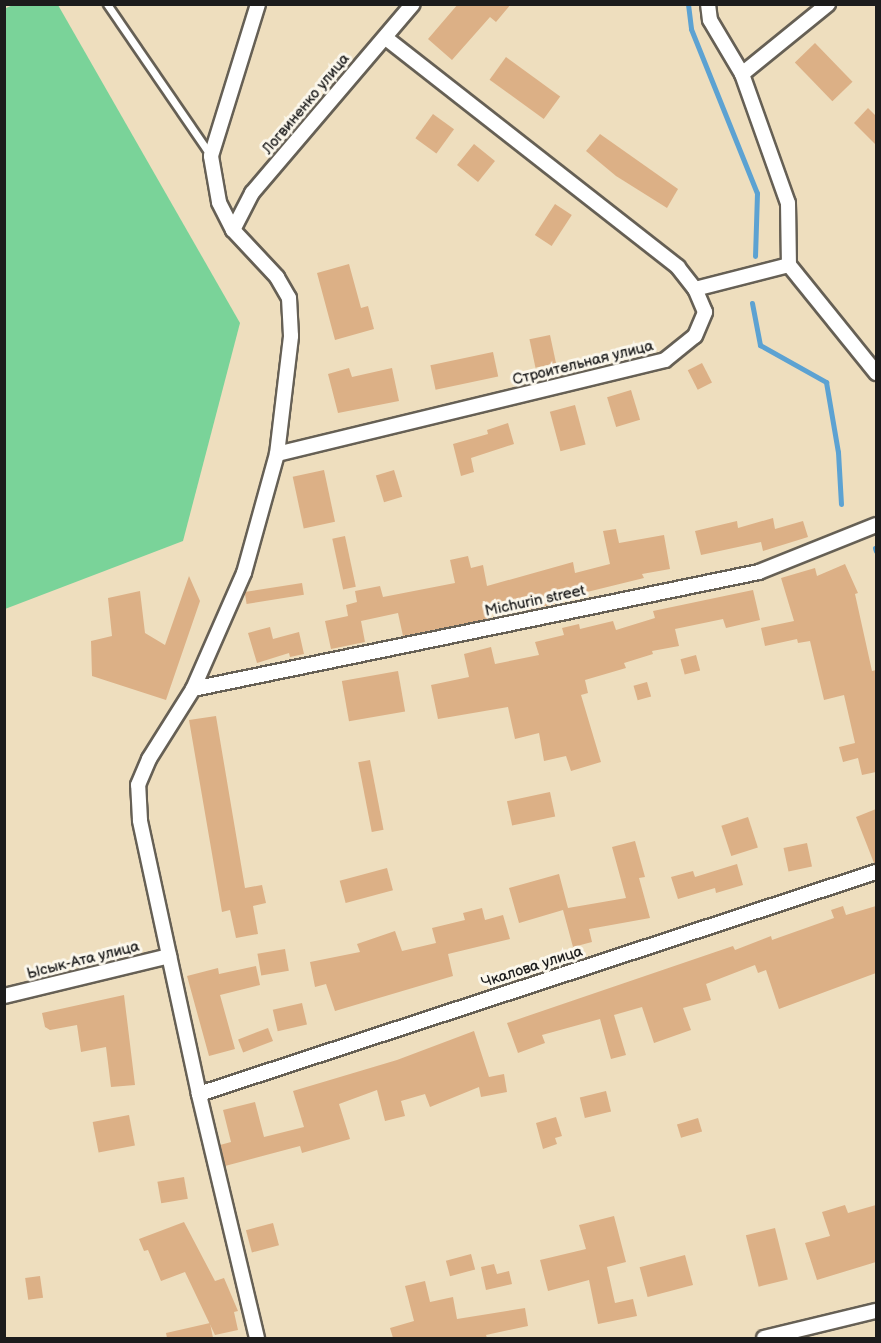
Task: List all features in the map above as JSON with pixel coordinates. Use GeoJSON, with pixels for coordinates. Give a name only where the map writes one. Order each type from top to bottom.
{"type":"FeatureCollection","features":[{"type":"Feature","properties":{"kind":"street"},"geometry":{"type":"LineString","coordinates":[[257,1338],[169,956],[140,820],[138,785],[149,759],[193,689],[244,573],[277,454],[291,336],[289,298],[277,277],[233,230],[219,202],[211,156],[258,4]]}},
{"type":"Feature","properties":{"kind":"street","name":"Логвиненко улица"},"geometry":{"type":"LineString","coordinates":[[233,230],[252,193],[413,4]]}},
{"type":"Feature","properties":{"kind":"street"},"geometry":{"type":"LineString","coordinates":[[708,4],[710,20],[742,74],[788,203],[789,265],[876,373]]}},
{"type":"Feature","properties":{"kind":"street"},"geometry":{"type":"LineString","coordinates":[[742,74],[828,4]]}},
{"type":"Feature","properties":{"kind":"street","name":"Строительная улица"},"geometry":{"type":"LineString","coordinates":[[277,454],[665,360],[695,336],[705,312],[695,289],[678,267],[385,37]]}},
{"type":"Feature","properties":{"kind":"street"},"geometry":{"type":"LineString","coordinates":[[695,289],[789,265]]}},
{"type":"Feature","properties":{"kind":"street","name":"Michurin street"},"geometry":{"type":"LineString","coordinates":[[193,689],[759,572],[876,525]]}},
{"type":"Feature","properties":{"kind":"street","name":"Чкалова улица"},"geometry":{"type":"LineString","coordinates":[[199,1094],[876,872]]}},
{"type":"Feature","properties":{"kind":"street","name":"Ысык-Ата улица"},"geometry":{"type":"LineString","coordinates":[[4,996],[169,956]]}},
{"type":"Feature","properties":{"kind":"street"},"geometry":{"type":"LineString","coordinates":[[764,1338],[876,1311]]}},
{"type":"Feature","properties":{"kind":"lane"},"geometry":{"type":"LineString","coordinates":[[107,4],[211,156]]}},
{"type":"Feature","properties":{"kind":"green space"},"geometry":{"type":"Polygon","coordinates":[[[15,4],[58,5],[240,323],[183,541],[5,609],[4,9],[15,4]]]}},
{"type":"Feature","properties":{"kind":"building"},"geometry":{"type":"Polygon","coordinates":[[[458,4],[511,4],[496,22],[490,17],[452,60],[428,39],[458,4]]]}},
{"type":"Feature","properties":{"kind":"building"},"geometry":{"type":"Polygon","coordinates":[[[815,43],[853,82],[832,101],[795,62],[815,43]]]}},
{"type":"Feature","properties":{"kind":"building"},"geometry":{"type":"Polygon","coordinates":[[[506,57],[560,96],[544,119],[490,80],[506,57]]]}},
{"type":"Feature","properties":{"kind":"building"},"geometry":{"type":"Polygon","coordinates":[[[868,108],[876,116],[876,145],[854,123],[868,108]]]}},
{"type":"Feature","properties":{"kind":"building"},"geometry":{"type":"Polygon","coordinates":[[[433,114],[454,129],[436,154],[415,138],[433,114]]]}},
{"type":"Feature","properties":{"kind":"building"},"geometry":{"type":"Polygon","coordinates":[[[600,134],[678,189],[667,208],[616,176],[586,151],[600,134]]]}},
{"type":"Feature","properties":{"kind":"building"},"geometry":{"type":"Polygon","coordinates":[[[474,144],[495,161],[478,182],[457,165],[474,144]]]}},
{"type":"Feature","properties":{"kind":"building"},"geometry":{"type":"Polygon","coordinates":[[[555,204],[572,215],[552,246],[535,235],[555,204]]]}},
{"type":"Feature","properties":{"kind":"building"},"geometry":{"type":"Polygon","coordinates":[[[349,264],[361,308],[368,306],[374,329],[335,340],[317,273],[349,264]]]}},
{"type":"Feature","properties":{"kind":"building"},"geometry":{"type":"Polygon","coordinates":[[[550,335],[556,363],[535,368],[529,339],[550,335]]]}},
{"type":"Feature","properties":{"kind":"building"},"geometry":{"type":"Polygon","coordinates":[[[493,352],[498,376],[436,390],[430,365],[493,352]]]}},
{"type":"Feature","properties":{"kind":"building"},"geometry":{"type":"Polygon","coordinates":[[[702,363],[712,383],[698,390],[688,370],[702,363]]]}},
{"type":"Feature","properties":{"kind":"building"},"geometry":{"type":"Polygon","coordinates":[[[349,368],[352,377],[392,368],[399,401],[338,413],[328,374],[349,368]]]}},
{"type":"Feature","properties":{"kind":"building"},"geometry":{"type":"Polygon","coordinates":[[[631,390],[640,420],[616,427],[607,397],[631,390]]]}},
{"type":"Feature","properties":{"kind":"building"},"geometry":{"type":"Polygon","coordinates":[[[575,405],[586,445],[560,451],[550,412],[575,405]]]}},
{"type":"Feature","properties":{"kind":"building"},"geometry":{"type":"Polygon","coordinates":[[[508,423],[514,444],[471,458],[474,472],[461,476],[453,444],[488,434],[487,430],[508,423]]]}},
{"type":"Feature","properties":{"kind":"building"},"geometry":{"type":"Polygon","coordinates":[[[324,470],[335,522],[304,528],[293,477],[324,470]]]}},
{"type":"Feature","properties":{"kind":"building"},"geometry":{"type":"Polygon","coordinates":[[[394,470],[402,497],[384,502],[376,476],[394,470]]]}},
{"type":"Feature","properties":{"kind":"building"},"geometry":{"type":"Polygon","coordinates":[[[773,518],[775,529],[803,521],[808,537],[763,551],[761,542],[701,555],[695,531],[737,521],[738,528],[773,518]]]}},
{"type":"Feature","properties":{"kind":"building"},"geometry":{"type":"Polygon","coordinates":[[[616,529],[619,543],[664,535],[670,569],[642,574],[644,578],[587,592],[553,597],[555,604],[528,610],[526,602],[487,612],[488,619],[403,636],[398,613],[361,621],[365,642],[331,649],[325,621],[348,616],[346,605],[357,602],[355,591],[380,586],[383,597],[455,583],[450,560],[468,556],[471,568],[483,565],[487,586],[573,562],[575,573],[610,564],[603,531],[616,529]]]}},
{"type":"Feature","properties":{"kind":"building"},"geometry":{"type":"Polygon","coordinates":[[[345,536],[356,587],[343,590],[332,539],[345,536]]]}},
{"type":"Feature","properties":{"kind":"building"},"geometry":{"type":"Polygon","coordinates":[[[845,564],[858,593],[855,594],[872,671],[876,670],[876,772],[862,775],[858,758],[843,762],[839,747],[855,743],[844,695],[824,700],[810,641],[798,643],[797,639],[765,646],[761,628],[794,621],[781,578],[815,568],[817,576],[845,564]]]}},
{"type":"Feature","properties":{"kind":"building"},"geometry":{"type":"Polygon","coordinates":[[[189,576],[200,601],[166,700],[92,676],[91,641],[112,636],[108,598],[140,591],[145,633],[165,645],[189,576]]]}},
{"type":"Feature","properties":{"kind":"building"},"geometry":{"type":"Polygon","coordinates":[[[302,583],[304,595],[247,604],[245,592],[302,583]]]}},
{"type":"Feature","properties":{"kind":"building"},"geometry":{"type":"Polygon","coordinates":[[[753,590],[760,620],[726,628],[723,619],[675,629],[679,646],[652,651],[653,654],[624,663],[626,668],[585,680],[588,693],[581,695],[601,762],[571,771],[566,756],[544,761],[539,733],[515,739],[508,707],[438,719],[431,685],[469,677],[464,654],[491,647],[495,664],[539,655],[535,642],[564,635],[562,628],[579,624],[580,629],[613,621],[616,630],[655,618],[653,611],[753,590]]]}},
{"type":"Feature","properties":{"kind":"building"},"geometry":{"type":"Polygon","coordinates":[[[270,627],[273,639],[299,632],[304,654],[290,657],[289,653],[257,663],[248,633],[270,627]]]}},
{"type":"Feature","properties":{"kind":"building"},"geometry":{"type":"Polygon","coordinates":[[[696,655],[700,670],[685,675],[681,659],[696,655]]]}},
{"type":"Feature","properties":{"kind":"building"},"geometry":{"type":"Polygon","coordinates":[[[398,671],[405,711],[349,721],[342,681],[398,671]]]}},
{"type":"Feature","properties":{"kind":"building"},"geometry":{"type":"Polygon","coordinates":[[[647,682],[651,696],[638,700],[634,686],[647,682]]]}},
{"type":"Feature","properties":{"kind":"building"},"geometry":{"type":"Polygon","coordinates":[[[216,716],[245,888],[262,885],[266,903],[253,906],[258,934],[236,938],[230,910],[222,912],[189,720],[216,716]]]}},
{"type":"Feature","properties":{"kind":"building"},"geometry":{"type":"Polygon","coordinates":[[[370,760],[384,830],[372,832],[358,762],[370,760]]]}},
{"type":"Feature","properties":{"kind":"building"},"geometry":{"type":"Polygon","coordinates":[[[550,792],[555,816],[512,826],[507,801],[550,792]]]}},
{"type":"Feature","properties":{"kind":"building"},"geometry":{"type":"Polygon","coordinates":[[[876,809],[876,863],[874,863],[856,817],[876,809]]]}},
{"type":"Feature","properties":{"kind":"building"},"geometry":{"type":"Polygon","coordinates":[[[748,817],[758,847],[731,856],[721,826],[748,817]]]}},
{"type":"Feature","properties":{"kind":"building"},"geometry":{"type":"Polygon","coordinates":[[[635,841],[645,877],[639,878],[650,918],[589,929],[592,942],[573,947],[563,910],[519,923],[509,888],[559,874],[568,908],[626,898],[612,847],[635,841]]]}},
{"type":"Feature","properties":{"kind":"building"},"geometry":{"type":"Polygon","coordinates":[[[807,843],[812,866],[789,871],[784,848],[807,843]]]}},
{"type":"Feature","properties":{"kind":"building"},"geometry":{"type":"Polygon","coordinates":[[[737,864],[743,885],[716,893],[715,888],[678,899],[671,877],[693,871],[695,877],[737,864]]]}},
{"type":"Feature","properties":{"kind":"building"},"geometry":{"type":"Polygon","coordinates":[[[387,868],[393,890],[346,903],[340,881],[387,868]]]}},
{"type":"Feature","properties":{"kind":"building"},"geometry":{"type":"Polygon","coordinates":[[[843,906],[846,915],[876,906],[876,973],[779,1009],[766,970],[758,973],[755,965],[706,984],[711,1000],[683,1008],[691,1030],[654,1043],[642,1007],[614,1015],[626,1055],[611,1059],[600,1019],[542,1035],[545,1043],[518,1053],[507,1023],[733,946],[735,950],[771,936],[772,940],[834,918],[831,910],[843,906]]]}},
{"type":"Feature","properties":{"kind":"building"},"geometry":{"type":"Polygon","coordinates":[[[482,908],[485,920],[503,915],[510,939],[448,954],[453,976],[335,1011],[326,984],[315,987],[310,962],[360,952],[357,944],[395,931],[402,951],[436,943],[432,928],[465,920],[463,913],[482,908]]]}},
{"type":"Feature","properties":{"kind":"building"},"geometry":{"type":"Polygon","coordinates":[[[285,949],[289,971],[261,976],[257,954],[285,949]]]}},
{"type":"Feature","properties":{"kind":"building"},"geometry":{"type":"Polygon","coordinates":[[[256,966],[260,985],[220,995],[235,1049],[209,1056],[187,976],[218,968],[219,974],[256,966]]]}},
{"type":"Feature","properties":{"kind":"building"},"geometry":{"type":"Polygon","coordinates":[[[124,995],[135,1085],[111,1087],[106,1047],[81,1052],[77,1025],[50,1030],[45,1027],[42,1013],[124,995]]]}},
{"type":"Feature","properties":{"kind":"building"},"geometry":{"type":"Polygon","coordinates":[[[302,1003],[307,1024],[278,1031],[273,1010],[302,1003]]]}},
{"type":"Feature","properties":{"kind":"building"},"geometry":{"type":"Polygon","coordinates":[[[268,1028],[273,1041],[243,1053],[238,1039],[268,1028]]]}},
{"type":"Feature","properties":{"kind":"building"},"geometry":{"type":"Polygon","coordinates":[[[474,1031],[489,1077],[504,1074],[507,1092],[481,1097],[479,1087],[430,1107],[425,1094],[401,1101],[405,1116],[385,1121],[377,1090],[339,1104],[350,1139],[302,1153],[300,1146],[225,1166],[220,1145],[231,1142],[223,1110],[255,1102],[264,1137],[304,1127],[293,1091],[397,1060],[474,1031]]]}},
{"type":"Feature","properties":{"kind":"building"},"geometry":{"type":"Polygon","coordinates":[[[606,1091],[611,1111],[585,1118],[580,1098],[606,1091]]]}},
{"type":"Feature","properties":{"kind":"building"},"geometry":{"type":"Polygon","coordinates":[[[129,1115],[135,1145],[99,1152],[93,1122],[129,1115]]]}},
{"type":"Feature","properties":{"kind":"building"},"geometry":{"type":"Polygon","coordinates":[[[556,1117],[562,1136],[555,1138],[557,1144],[543,1149],[536,1123],[556,1117]]]}},
{"type":"Feature","properties":{"kind":"building"},"geometry":{"type":"Polygon","coordinates":[[[698,1118],[702,1131],[681,1138],[677,1124],[698,1118]]]}},
{"type":"Feature","properties":{"kind":"building"},"geometry":{"type":"Polygon","coordinates":[[[184,1177],[188,1199],[161,1203],[157,1182],[184,1177]]]}},
{"type":"Feature","properties":{"kind":"building"},"geometry":{"type":"Polygon","coordinates":[[[845,1205],[848,1213],[876,1205],[876,1262],[817,1280],[805,1243],[830,1236],[822,1212],[845,1205]]]}},
{"type":"Feature","properties":{"kind":"building"},"geometry":{"type":"Polygon","coordinates":[[[614,1216],[626,1262],[607,1267],[615,1303],[633,1299],[637,1316],[598,1324],[589,1280],[548,1291],[540,1260],[586,1249],[579,1225],[614,1216]]]}},
{"type":"Feature","properties":{"kind":"building"},"geometry":{"type":"Polygon","coordinates":[[[184,1222],[215,1281],[224,1278],[238,1311],[234,1312],[238,1330],[215,1335],[185,1272],[161,1281],[148,1250],[144,1251],[139,1239],[184,1222]]]}},
{"type":"Feature","properties":{"kind":"building"},"geometry":{"type":"Polygon","coordinates":[[[273,1223],[279,1245],[252,1252],[246,1230],[273,1223]]]}},
{"type":"Feature","properties":{"kind":"building"},"geometry":{"type":"Polygon","coordinates":[[[775,1228],[788,1279],[759,1287],[746,1235],[775,1228]]]}},
{"type":"Feature","properties":{"kind":"building"},"geometry":{"type":"Polygon","coordinates":[[[471,1254],[475,1269],[450,1276],[446,1261],[471,1254]]]}},
{"type":"Feature","properties":{"kind":"building"},"geometry":{"type":"Polygon","coordinates":[[[685,1255],[693,1285],[648,1297],[640,1267],[685,1255]]]}},
{"type":"Feature","properties":{"kind":"building"},"geometry":{"type":"Polygon","coordinates":[[[494,1264],[497,1274],[509,1271],[512,1284],[486,1290],[481,1267],[494,1264]]]}},
{"type":"Feature","properties":{"kind":"building"},"geometry":{"type":"Polygon","coordinates":[[[40,1276],[43,1298],[28,1300],[25,1278],[40,1276]]]}},
{"type":"Feature","properties":{"kind":"building"},"geometry":{"type":"Polygon","coordinates":[[[425,1281],[430,1302],[453,1297],[457,1319],[525,1308],[528,1326],[486,1335],[487,1338],[393,1338],[390,1328],[414,1321],[405,1286],[425,1281]]]}},
{"type":"Feature","properties":{"kind":"building"},"geometry":{"type":"Polygon","coordinates":[[[210,1323],[213,1338],[167,1338],[166,1333],[210,1323]]]}},
{"type":"Feature","properties":{"kind":"waterway"},"geometry":{"type":"LineString","coordinates":[[688,4],[691,29],[757,193],[755,256]]}},
{"type":"Feature","properties":{"kind":"waterway"},"geometry":{"type":"LineString","coordinates":[[752,303],[760,345],[826,382],[838,452],[841,504]]}}]}
